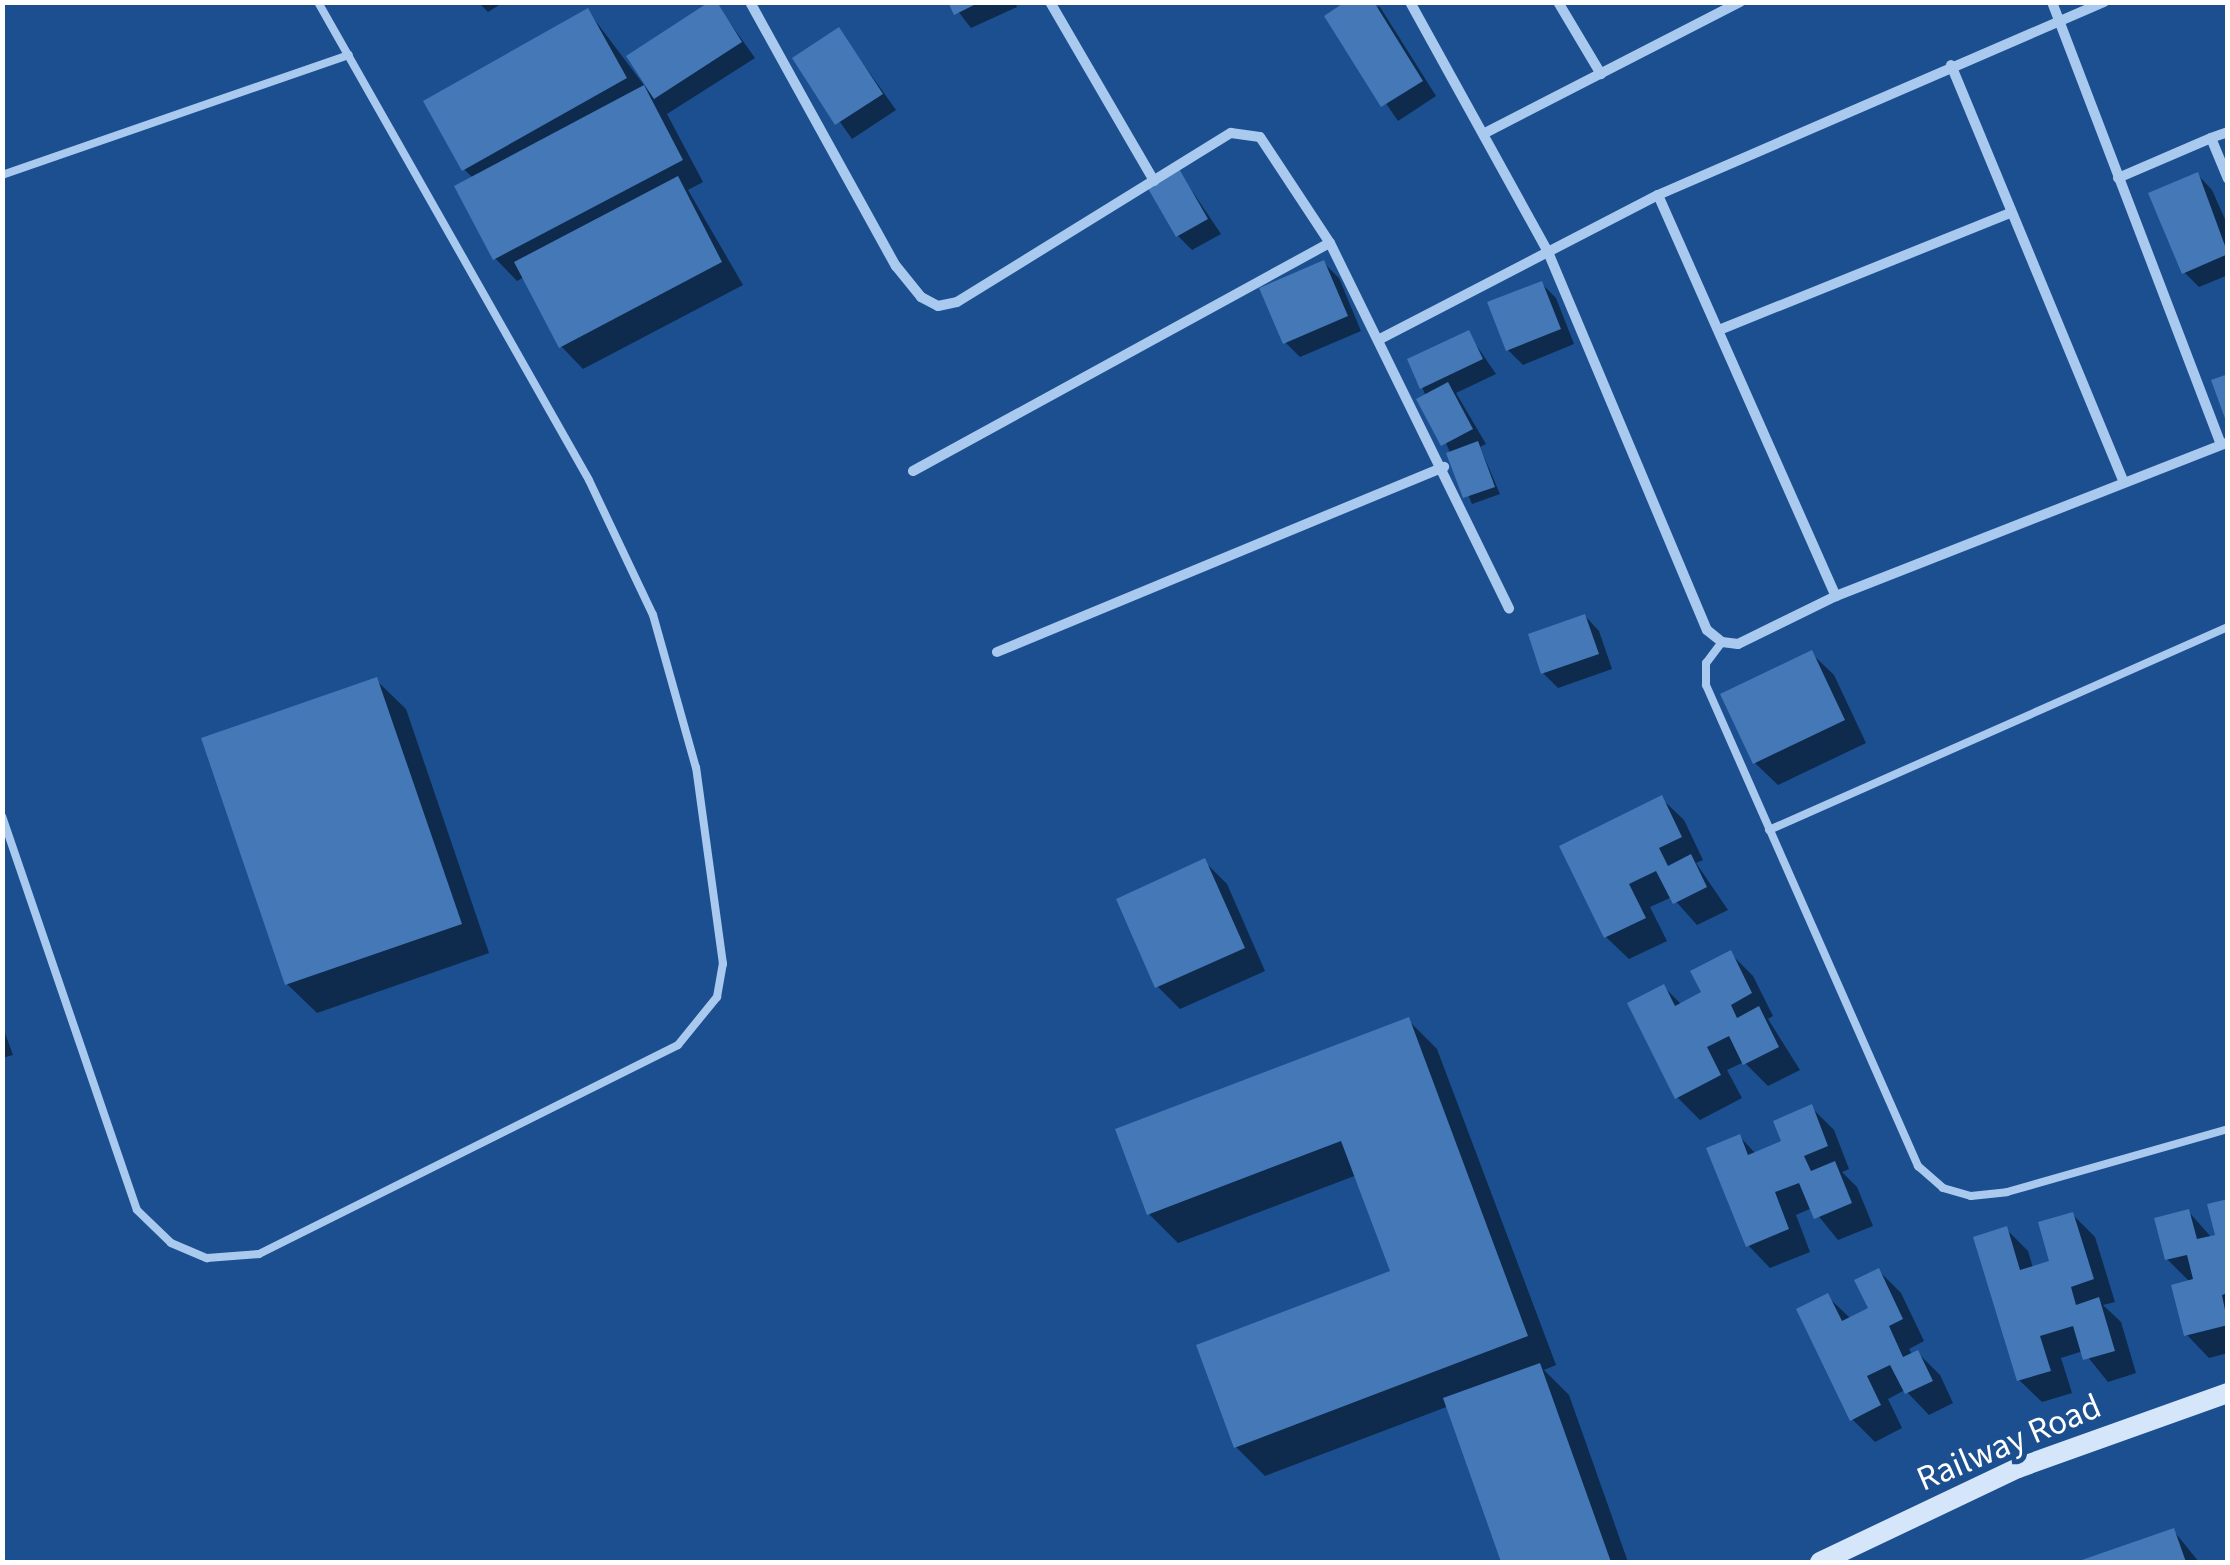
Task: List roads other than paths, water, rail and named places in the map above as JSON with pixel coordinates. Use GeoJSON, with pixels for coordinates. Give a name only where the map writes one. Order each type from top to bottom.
{"type":"FeatureCollection","features":[{"type":"Feature","properties":{"kind":"street"},"geometry":{"type":"LineString","coordinates":[[750,2],[896,266],[921,297],[938,306],[957,302],[1231,133],[1246,131],[1272,150],[1330,243],[1380,338],[1509,610]]}},
{"type":"Feature","properties":{"kind":"street"},"geometry":{"type":"LineString","coordinates":[[1050,2],[1154,181]]}},
{"type":"Feature","properties":{"kind":"street"},"geometry":{"type":"LineString","coordinates":[[1410,2],[1548,252],[1707,630],[1722,642],[1738,644],[1836,596],[2224,443],[2052,2]]}},
{"type":"Feature","properties":{"kind":"street"},"geometry":{"type":"LineString","coordinates":[[1558,2],[1600,74]]}},
{"type":"Feature","properties":{"kind":"street"},"geometry":{"type":"LineString","coordinates":[[1484,134],[1740,2]]}},
{"type":"Feature","properties":{"kind":"street"},"geometry":{"type":"LineString","coordinates":[[1380,338],[1658,195],[1950,65],[2104,2]]}},
{"type":"Feature","properties":{"kind":"street"},"geometry":{"type":"LineString","coordinates":[[1950,65],[2123,480]]}},
{"type":"Feature","properties":{"kind":"street"},"geometry":{"type":"LineString","coordinates":[[2118,178],[2228,132]]}},
{"type":"Feature","properties":{"kind":"street"},"geometry":{"type":"LineString","coordinates":[[2211,138],[2228,179]]}},
{"type":"Feature","properties":{"kind":"street"},"geometry":{"type":"LineString","coordinates":[[1658,195],[1836,596]]}},
{"type":"Feature","properties":{"kind":"street"},"geometry":{"type":"LineString","coordinates":[[1719,330],[2010,213]]}},
{"type":"Feature","properties":{"kind":"street"},"geometry":{"type":"LineString","coordinates":[[913,471],[1330,243]]}},
{"type":"Feature","properties":{"kind":"street"},"geometry":{"type":"LineString","coordinates":[[997,652],[1444,468]]}},
{"type":"Feature","properties":{"kind":"street","name":"Railway Road"},"geometry":{"type":"LineString","coordinates":[[1820,1562],[2018,1468],[2228,1393]]}},
{"type":"Feature","properties":{"kind":"lane"},"geometry":{"type":"LineString","coordinates":[[2,816],[137,1210],[171,1244],[207,1258],[260,1254],[678,1044],[717,997],[723,964],[696,768],[653,614],[589,480],[318,2]]}},
{"type":"Feature","properties":{"kind":"lane"},"geometry":{"type":"LineString","coordinates":[[2,175],[350,55]]}},
{"type":"Feature","properties":{"kind":"lane"},"geometry":{"type":"LineString","coordinates":[[1770,830],[2228,627]]}},
{"type":"Feature","properties":{"kind":"lane"},"geometry":{"type":"LineString","coordinates":[[1722,642],[1706,663],[1706,684],[1918,1166],[1943,1188],[1972,1196],[2007,1192],[2228,1129]]}}]}
